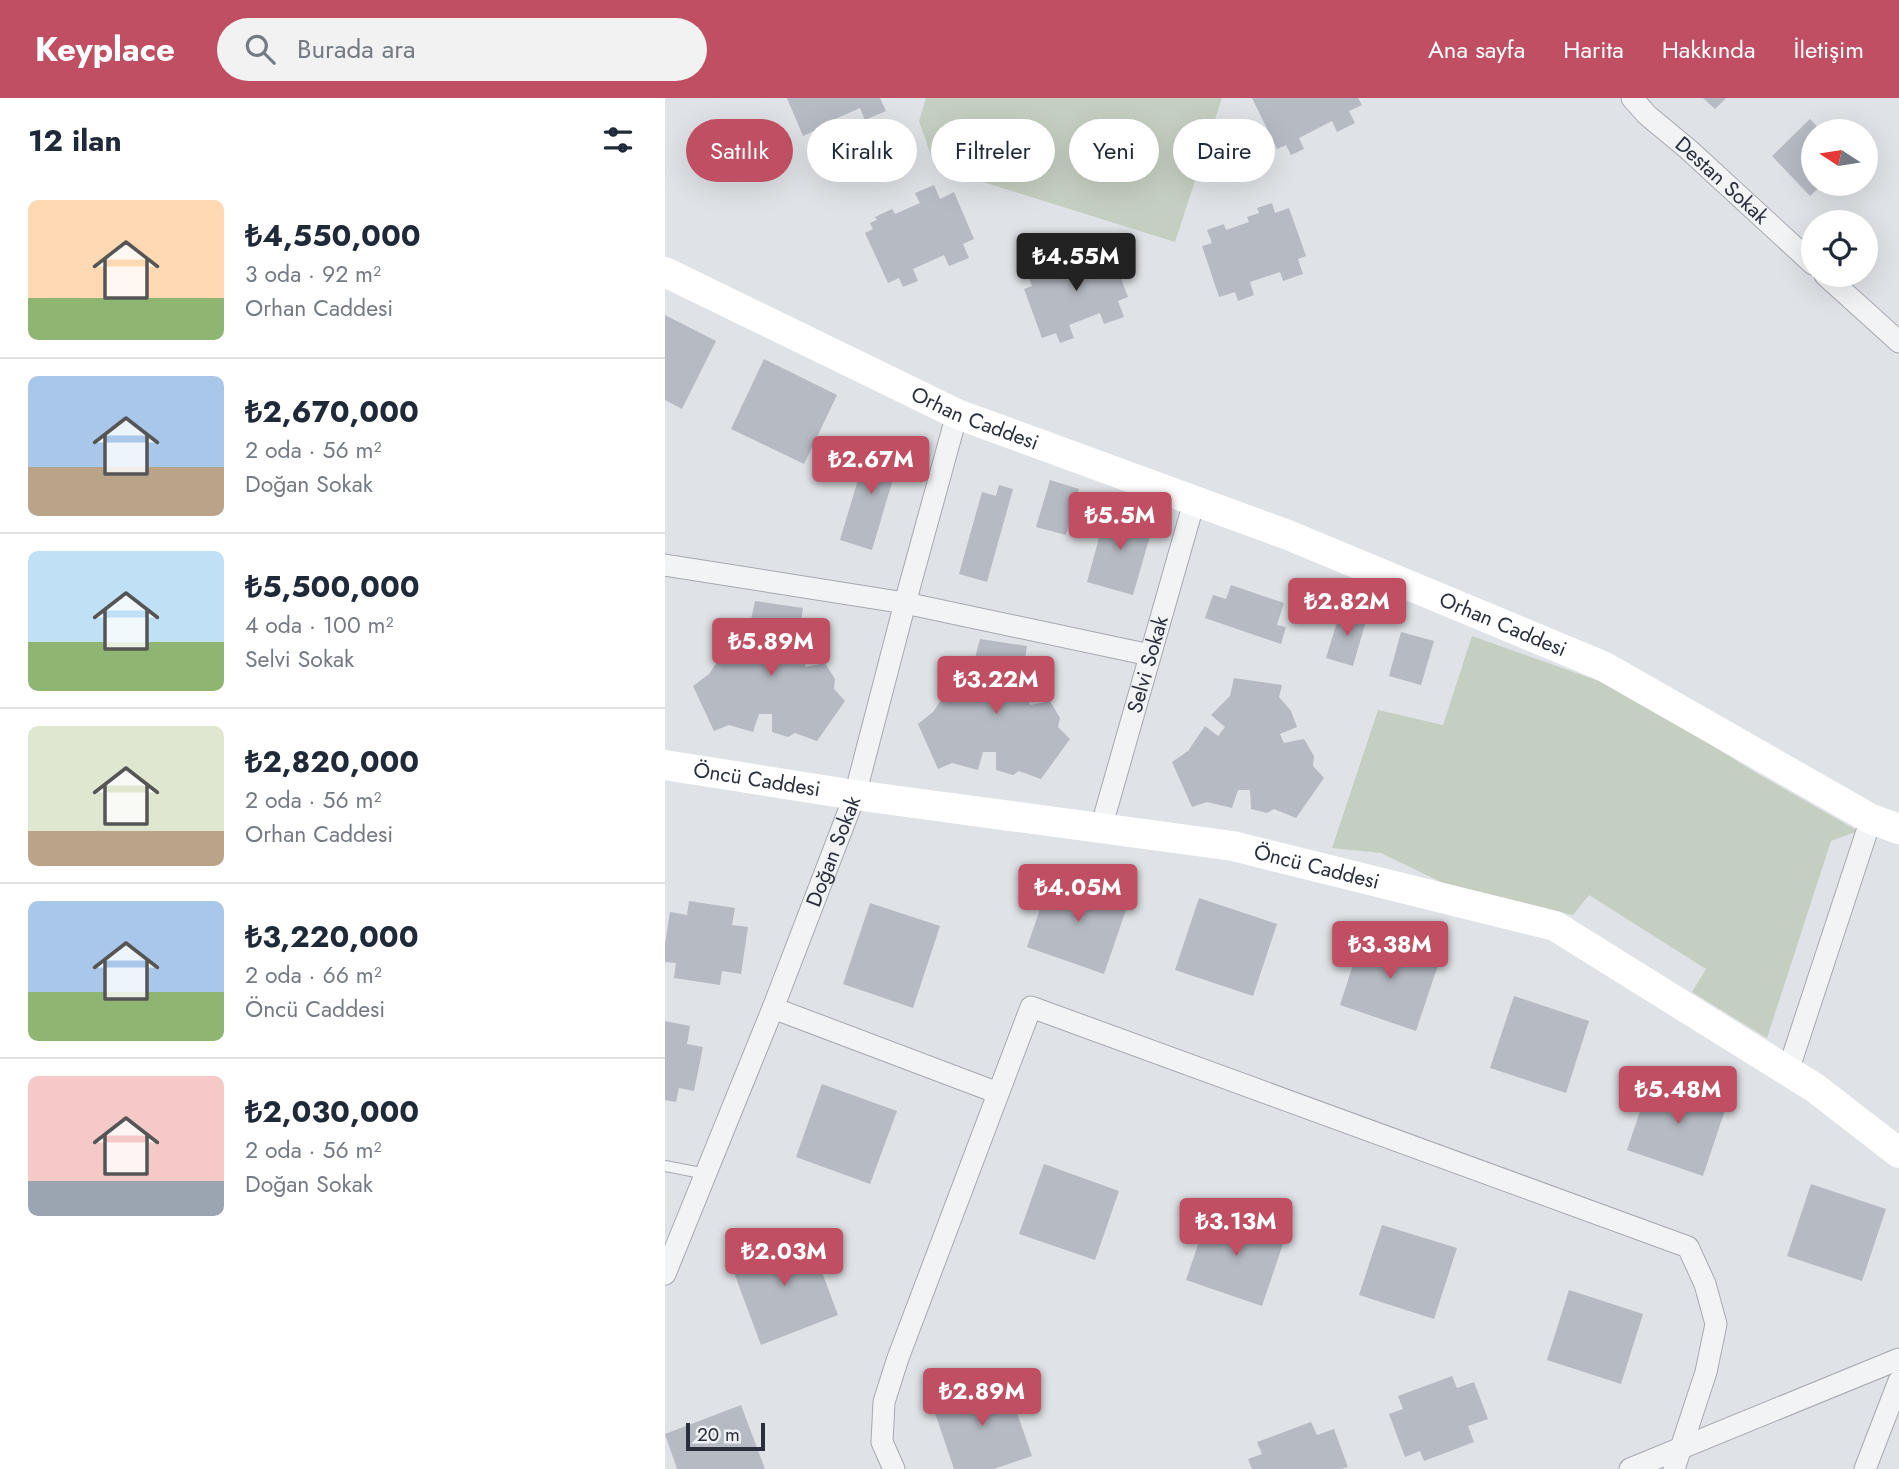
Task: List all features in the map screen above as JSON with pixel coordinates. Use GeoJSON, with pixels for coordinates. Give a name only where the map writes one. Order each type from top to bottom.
{"type":"FeatureCollection","features":[{"type":"Feature","properties":{"kind":"street","name":"Destan Sokak"},"geometry":{"type":"LineString","coordinates":[[1632,98],[1647,115],[1801,253]]}},
{"type":"Feature","properties":{"kind":"street","name":"Orhan Caddesi"},"geometry":{"type":"LineString","coordinates":[[665,272],[957,414],[1287,536],[1604,666],[1871,819],[1899,829]]}},
{"type":"Feature","properties":{"kind":"street"},"geometry":{"type":"LineString","coordinates":[[1838,287],[1899,342]]}},
{"type":"Feature","properties":{"kind":"street","name":"Doğan Sokak"},"geometry":{"type":"LineString","coordinates":[[665,1274],[773,1008],[855,795],[957,414]]}},
{"type":"Feature","properties":{"kind":"street","name":"Selvi Sokak"},"geometry":{"type":"LineString","coordinates":[[1101,828],[1194,502]]}},
{"type":"Feature","properties":{"kind":"street"},"geometry":{"type":"LineString","coordinates":[[665,565],[905,603],[1150,655]]}},
{"type":"Feature","properties":{"kind":"street","name":"Öncü Caddesi"},"geometry":{"type":"LineString","coordinates":[[665,765],[855,795],[1233,846],[1555,926],[1815,1088],[1899,1153]]}},
{"type":"Feature","properties":{"kind":"street"},"geometry":{"type":"LineString","coordinates":[[1789,1071],[1871,819]]}},
{"type":"Feature","properties":{"kind":"street"},"geometry":{"type":"LineString","coordinates":[[894,1469],[883,1442],[884,1402],[898,1358],[1031,1007],[1688,1247],[1705,1284],[1716,1324],[1706,1371],[1678,1459]]}},
{"type":"Feature","properties":{"kind":"street"},"geometry":{"type":"LineString","coordinates":[[773,1008],[998,1093]]}},
{"type":"Feature","properties":{"kind":"street"},"geometry":{"type":"LineString","coordinates":[[1630,1469],[1678,1459],[1899,1359]]}},
{"type":"Feature","properties":{"kind":"street"},"geometry":{"type":"LineString","coordinates":[[1865,1469],[1899,1381]]}},
{"type":"Feature","properties":{"kind":"lane"},"geometry":{"type":"LineString","coordinates":[[665,1166],[706,1174]]}},
{"type":"Feature","properties":{"kind":"green space"},"geometry":{"type":"Polygon","coordinates":[[[926,98],[1222,98],[1215,119],[1173,119],[1173,182],[1195,182],[1175,242],[983,182],[1055,182],[1055,119],[931,119],[931,156],[919,121],[926,98]]]}},
{"type":"Feature","properties":{"kind":"green space"},"geometry":{"type":"Polygon","coordinates":[[[1472,636],[1624,690],[1753,771],[1858,831],[1831,841],[1767,1038],[1692,992],[1706,969],[1589,895],[1573,915],[1443,883],[1381,853],[1332,848],[1378,710],[1443,725],[1472,636]]]}},
{"type":"Feature","properties":{"kind":"building"},"geometry":{"type":"Polygon","coordinates":[[[787,98],[880,98],[886,111],[867,119],[865,119],[860,108],[835,119],[807,119],[807,134],[803,136],[787,98]]]}},
{"type":"Feature","properties":{"kind":"building"},"geometry":{"type":"Polygon","coordinates":[[[1252,98],[1358,98],[1362,105],[1349,111],[1355,123],[1337,132],[1332,121],[1299,138],[1304,149],[1291,155],[1286,145],[1277,149],[1275,145],[1275,119],[1262,119],[1252,98]]]}},
{"type":"Feature","properties":{"kind":"building"},"geometry":{"type":"Polygon","coordinates":[[[1703,98],[1726,98],[1715,109],[1703,98]]]}},
{"type":"Feature","properties":{"kind":"building"},"geometry":{"type":"Polygon","coordinates":[[[1801,128],[1801,187],[1772,156],[1801,128]]]}},
{"type":"Feature","properties":{"kind":"building"},"geometry":{"type":"Polygon","coordinates":[[[934,185],[940,199],[954,192],[974,239],[963,244],[969,258],[949,266],[944,255],[913,269],[918,281],[903,287],[899,278],[888,283],[865,233],[873,229],[870,223],[877,220],[875,217],[892,209],[895,214],[920,203],[915,193],[934,185]]]}},
{"type":"Feature","properties":{"kind":"building"},"geometry":{"type":"Polygon","coordinates":[[[1272,203],[1275,213],[1289,208],[1306,256],[1298,259],[1303,274],[1283,281],[1280,272],[1250,282],[1254,295],[1238,301],[1235,292],[1219,297],[1202,246],[1212,243],[1207,230],[1224,224],[1226,230],[1249,222],[1247,217],[1259,213],[1257,208],[1272,203]]]}},
{"type":"Feature","properties":{"kind":"building"},"geometry":{"type":"Polygon","coordinates":[[[1091,243],[1094,254],[1111,252],[1128,297],[1118,301],[1124,317],[1104,324],[1100,313],[1069,325],[1074,338],[1060,343],[1056,333],[1042,338],[1024,289],[1032,286],[1029,277],[1076,259],[1073,250],[1091,243]]]}},
{"type":"Feature","properties":{"kind":"building"},"geometry":{"type":"Polygon","coordinates":[[[665,315],[716,341],[682,409],[665,400],[665,315]]]}},
{"type":"Feature","properties":{"kind":"building"},"geometry":{"type":"Polygon","coordinates":[[[764,359],[837,395],[804,464],[731,429],[764,359]]]}},
{"type":"Feature","properties":{"kind":"building"},"geometry":{"type":"Polygon","coordinates":[[[869,443],[901,452],[872,550],[840,540],[869,443]]]}},
{"type":"Feature","properties":{"kind":"building"},"geometry":{"type":"Polygon","coordinates":[[[1050,480],[1079,489],[1066,535],[1036,527],[1050,480]]]}},
{"type":"Feature","properties":{"kind":"building"},"geometry":{"type":"Polygon","coordinates":[[[999,485],[1013,489],[987,582],[959,574],[982,492],[996,496],[999,485]]]}},
{"type":"Feature","properties":{"kind":"building"},"geometry":{"type":"Polygon","coordinates":[[[1107,509],[1154,522],[1133,595],[1087,582],[1107,509]]]}},
{"type":"Feature","properties":{"kind":"building"},"geometry":{"type":"Polygon","coordinates":[[[1231,585],[1284,603],[1277,625],[1286,627],[1281,644],[1205,618],[1213,595],[1226,599],[1231,585]]]}},
{"type":"Feature","properties":{"kind":"building"},"geometry":{"type":"Polygon","coordinates":[[[755,601],[803,608],[801,621],[812,635],[818,650],[801,657],[806,667],[825,663],[835,679],[834,689],[845,701],[817,741],[795,733],[788,737],[772,732],[772,714],[759,714],[753,732],[729,725],[714,731],[693,686],[709,674],[726,649],[740,659],[747,651],[732,638],[751,620],[755,601]]]}},
{"type":"Feature","properties":{"kind":"building"},"geometry":{"type":"Polygon","coordinates":[[[1341,609],[1367,617],[1353,666],[1326,658],[1341,609]]]}},
{"type":"Feature","properties":{"kind":"building"},"geometry":{"type":"Polygon","coordinates":[[[1401,632],[1434,641],[1421,685],[1389,676],[1401,632]]]}},
{"type":"Feature","properties":{"kind":"building"},"geometry":{"type":"Polygon","coordinates":[[[980,639],[1027,646],[1025,659],[1036,673],[1042,689],[1026,696],[1030,705],[1050,701],[1060,718],[1058,727],[1070,739],[1041,779],[1019,771],[1013,775],[996,770],[996,752],[983,752],[978,770],[952,763],[938,769],[918,724],[933,712],[950,687],[964,697],[971,689],[957,677],[975,658],[980,639]]]}},
{"type":"Feature","properties":{"kind":"building"},"geometry":{"type":"Polygon","coordinates":[[[1234,678],[1282,685],[1279,697],[1291,711],[1297,727],[1280,734],[1284,743],[1304,739],[1314,756],[1313,766],[1324,778],[1296,818],[1274,809],[1267,813],[1251,809],[1250,790],[1238,790],[1232,808],[1207,802],[1192,807],[1172,762],[1188,751],[1205,726],[1218,736],[1225,727],[1211,715],[1230,696],[1234,678]]]}},
{"type":"Feature","properties":{"kind":"building"},"geometry":{"type":"Polygon","coordinates":[[[1052,874],[1129,901],[1104,974],[1027,947],[1052,874]]]}},
{"type":"Feature","properties":{"kind":"building"},"geometry":{"type":"Polygon","coordinates":[[[1199,898],[1277,924],[1253,996],[1175,970],[1199,898]]]}},
{"type":"Feature","properties":{"kind":"building"},"geometry":{"type":"Polygon","coordinates":[[[689,901],[735,908],[732,925],[748,927],[741,974],[722,971],[720,985],[674,978],[676,963],[665,962],[670,912],[687,915],[689,901]]]}},
{"type":"Feature","properties":{"kind":"building"},"geometry":{"type":"Polygon","coordinates":[[[870,903],[940,926],[913,1008],[843,984],[870,903]]]}},
{"type":"Feature","properties":{"kind":"building"},"geometry":{"type":"Polygon","coordinates":[[[1364,931],[1441,956],[1416,1031],[1340,1005],[1364,931]]]}},
{"type":"Feature","properties":{"kind":"building"},"geometry":{"type":"Polygon","coordinates":[[[1514,996],[1589,1021],[1566,1093],[1490,1068],[1514,996]]]}},
{"type":"Feature","properties":{"kind":"building"},"geometry":{"type":"Polygon","coordinates":[[[665,1021],[690,1026],[687,1044],[703,1047],[694,1091],[679,1088],[676,1102],[665,1100],[665,1021]]]}},
{"type":"Feature","properties":{"kind":"building"},"geometry":{"type":"Polygon","coordinates":[[[1652,1076],[1728,1101],[1703,1176],[1627,1150],[1652,1076]]]}},
{"type":"Feature","properties":{"kind":"building"},"geometry":{"type":"Polygon","coordinates":[[[822,1084],[897,1111],[870,1184],[796,1157],[822,1084]]]}},
{"type":"Feature","properties":{"kind":"building"},"geometry":{"type":"Polygon","coordinates":[[[1044,1164],[1119,1191],[1095,1260],[1019,1234],[1044,1164]]]}},
{"type":"Feature","properties":{"kind":"building"},"geometry":{"type":"Polygon","coordinates":[[[1811,1184],[1886,1209],[1862,1281],[1787,1256],[1811,1184]]]}},
{"type":"Feature","properties":{"kind":"building"},"geometry":{"type":"Polygon","coordinates":[[[1210,1209],[1286,1235],[1262,1306],[1186,1280],[1210,1209]]]}},
{"type":"Feature","properties":{"kind":"building"},"geometry":{"type":"Polygon","coordinates":[[[1382,1225],[1457,1248],[1434,1319],[1359,1295],[1382,1225]]]}},
{"type":"Feature","properties":{"kind":"building"},"geometry":{"type":"Polygon","coordinates":[[[807,1232],[838,1315],[761,1345],[730,1262],[807,1232]]]}},
{"type":"Feature","properties":{"kind":"building"},"geometry":{"type":"Polygon","coordinates":[[[1569,1290],[1643,1314],[1621,1384],[1547,1360],[1569,1290]]]}},
{"type":"Feature","properties":{"kind":"building"},"geometry":{"type":"Polygon","coordinates":[[[1452,1376],[1457,1388],[1474,1382],[1488,1419],[1468,1426],[1474,1442],[1424,1461],[1420,1451],[1405,1457],[1389,1414],[1403,1409],[1398,1396],[1452,1376]]]}},
{"type":"Feature","properties":{"kind":"building"},"geometry":{"type":"Polygon","coordinates":[[[1005,1378],[1032,1456],[994,1469],[954,1469],[932,1404],[1005,1378]]]}},
{"type":"Feature","properties":{"kind":"building"},"geometry":{"type":"Polygon","coordinates":[[[741,1405],[765,1469],[677,1469],[665,1434],[741,1405]]]}},
{"type":"Feature","properties":{"kind":"building"},"geometry":{"type":"Polygon","coordinates":[[[1311,1422],[1317,1435],[1334,1429],[1348,1467],[1252,1469],[1248,1459],[1262,1454],[1257,1442],[1311,1422]]]}}]}
